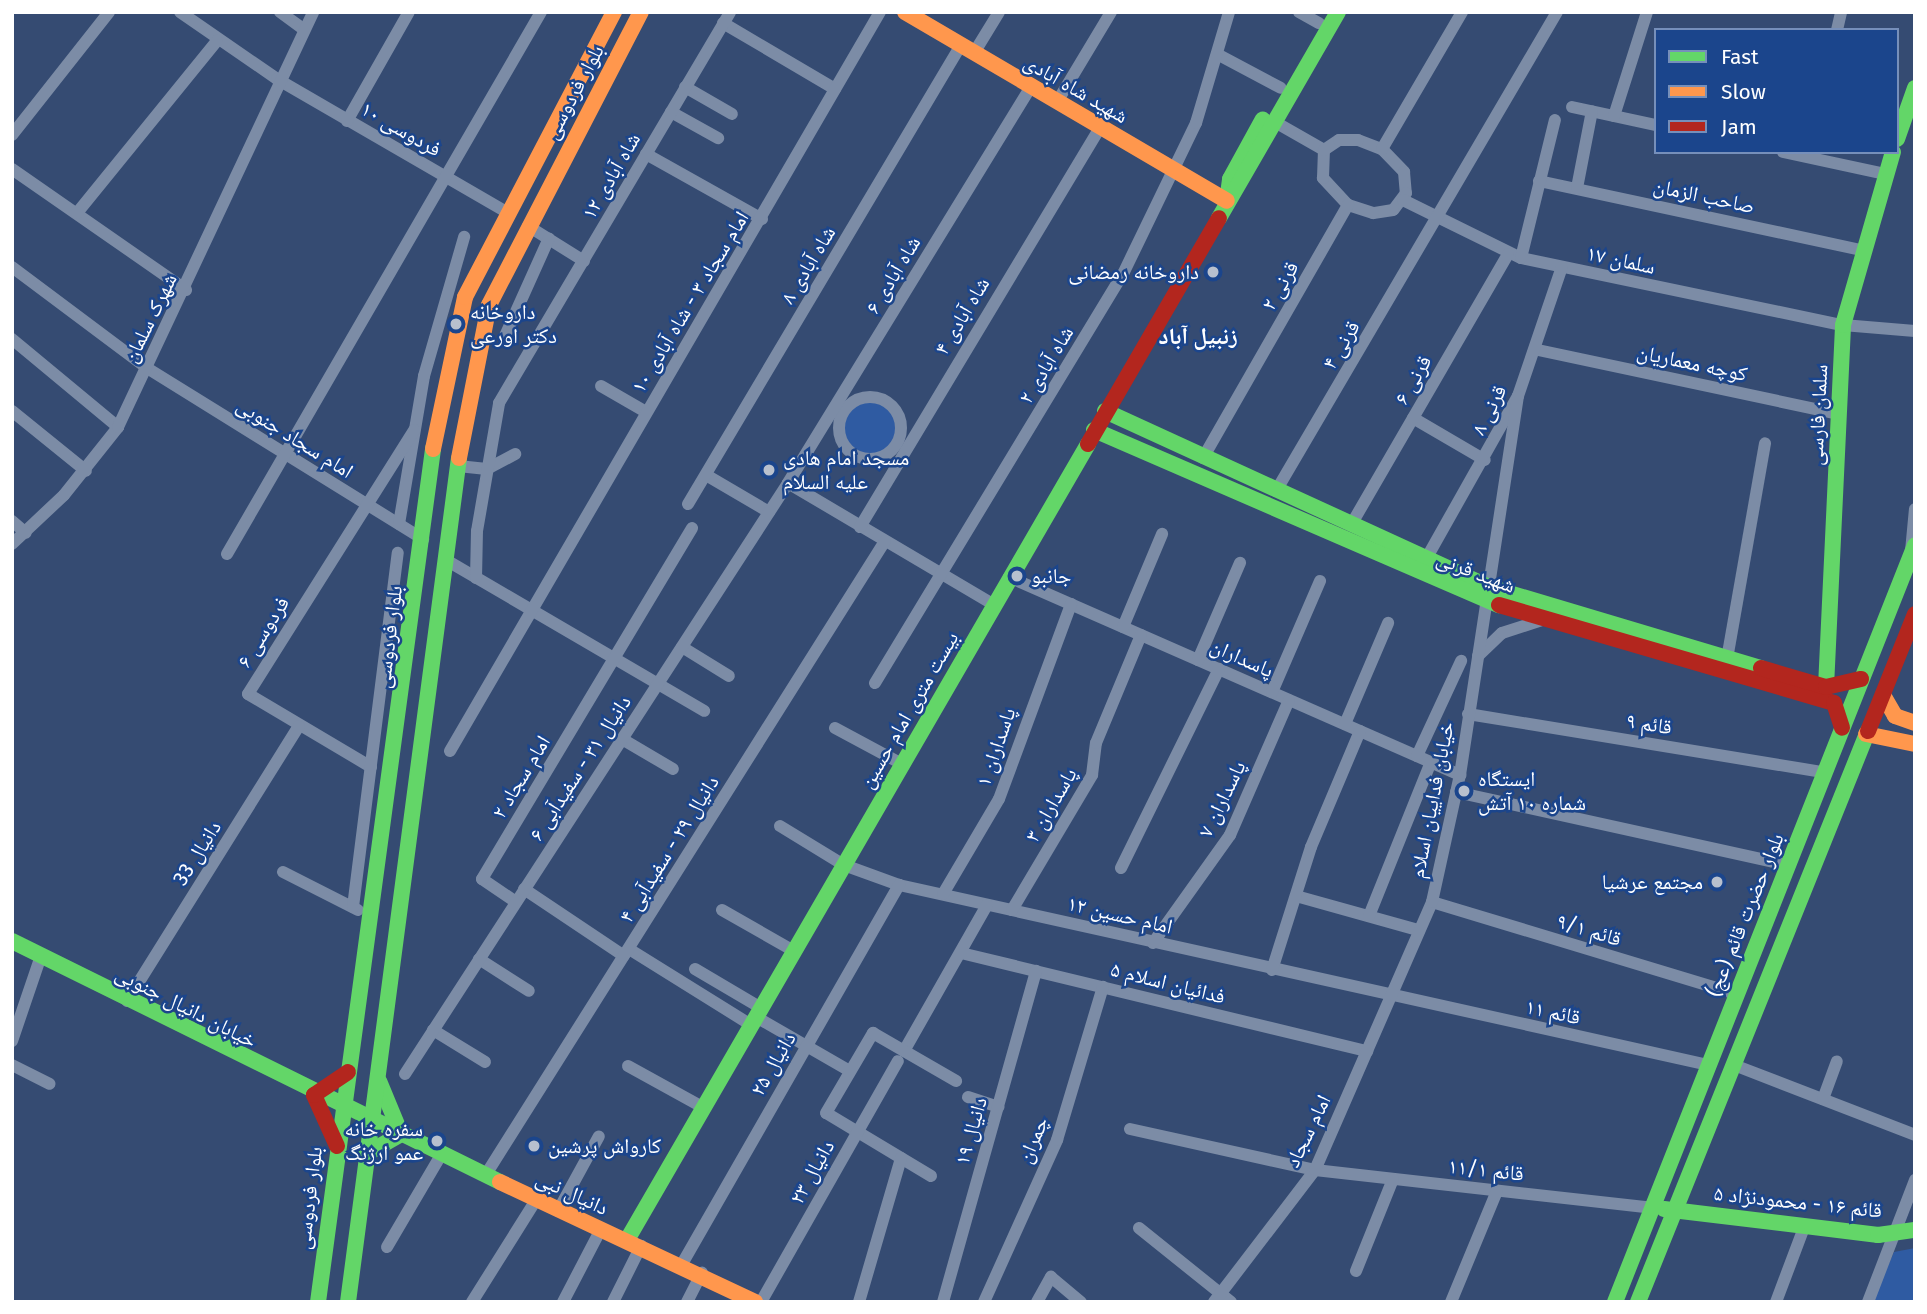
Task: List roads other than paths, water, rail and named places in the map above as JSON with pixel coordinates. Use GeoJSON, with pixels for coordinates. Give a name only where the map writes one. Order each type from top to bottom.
{"type":"FeatureCollection","features":[{"type":"Feature","properties":{"kind":"main road","name":"بلوار فردوسی"},"geometry":{"type":"LineString","coordinates":[[318,1302],[342,1108],[372,916],[441,392],[461,311],[506,212],[614,12]]}},
{"type":"Feature","properties":{"kind":"main road","name":"بلوار فردوسی"},"geometry":{"type":"LineString","coordinates":[[348,1302],[458,466],[489,305],[640,12]]}},
{"type":"Feature","properties":{"kind":"main road","name":"شهید شاه آبادی"},"geometry":{"type":"LineString","coordinates":[[905,12],[1227,201]]}},
{"type":"Feature","properties":{"kind":"main road","name":"بیست متری امام حسین"},"geometry":{"type":"LineString","coordinates":[[634,1243],[704,1108],[756,1017],[1227,201],[1242,188],[1275,122],[1338,12]]}},
{"type":"Feature","properties":{"kind":"main road","name":"بیست متری امام حسین"},"geometry":{"type":"LineString","coordinates":[[1227,201],[1230,179],[1322,18]]}},
{"type":"Feature","properties":{"kind":"main road"},"geometry":{"type":"LineString","coordinates":[[1899,133],[1915,88]]}},
{"type":"Feature","properties":{"kind":"main road","name":"سلمان فارسی"},"geometry":{"type":"LineString","coordinates":[[1833,693],[1843,325],[1860,250],[1892,154]]}},
{"type":"Feature","properties":{"kind":"main road","name":"شهید قرنی"},"geometry":{"type":"LineString","coordinates":[[1105,411],[1426,559],[1488,595],[1727,659],[1833,693]]}},
{"type":"Feature","properties":{"kind":"main road","name":"شهید قرنی"},"geometry":{"type":"LineString","coordinates":[[1094,430],[1550,621],[1833,693]]}},
{"type":"Feature","properties":{"kind":"main road","name":"بلوار حضرت قائم (عج)"},"geometry":{"type":"LineString","coordinates":[[1615,1302],[1913,550]]}},
{"type":"Feature","properties":{"kind":"main road"},"geometry":{"type":"LineString","coordinates":[[1639,1302],[1915,614]]}},
{"type":"Feature","properties":{"kind":"main road"},"geometry":{"type":"LineString","coordinates":[[1842,728],[1833,693],[1861,679]]}},
{"type":"Feature","properties":{"kind":"main road"},"geometry":{"type":"LineString","coordinates":[[1883,695],[1895,716]]}},
{"type":"Feature","properties":{"kind":"main road"},"geometry":{"type":"LineString","coordinates":[[1886,734],[1883,718],[1895,716],[1915,723]]}},
{"type":"Feature","properties":{"kind":"main road"},"geometry":{"type":"LineString","coordinates":[[1866,734],[1886,734],[1915,744]]}},
{"type":"Feature","properties":{"kind":"main road","name":"خیابان دانیال جنوبی"},"geometry":{"type":"LineString","coordinates":[[12,942],[314,1095],[372,1121]]}},
{"type":"Feature","properties":{"kind":"main road"},"geometry":{"type":"LineString","coordinates":[[364,972],[393,975]]}},
{"type":"Feature","properties":{"kind":"main road"},"geometry":{"type":"LineString","coordinates":[[337,1146],[314,1095],[348,1072]]}},
{"type":"Feature","properties":{"kind":"main road"},"geometry":{"type":"LineString","coordinates":[[366,1154],[401,1134],[378,1079]]}},
{"type":"Feature","properties":{"kind":"main road","name":"دانیال نبی"},"geometry":{"type":"LineString","coordinates":[[372,1121],[558,1211],[702,1273],[755,1302]]}},
{"type":"Feature","properties":{"kind":"main road","name":"قائم ۱۶ - محمودنژاد ۵"},"geometry":{"type":"LineString","coordinates":[[1654,1208],[1896,1233],[1915,1230]]}},
{"type":"Feature","properties":{"kind":"street"},"geometry":{"type":"LineString","coordinates":[[12,135],[110,12]]}},
{"type":"Feature","properties":{"kind":"street","name":"فردوسی ۱۰"},"geometry":{"type":"LineString","coordinates":[[180,12],[217,41],[277,79],[506,212]]}},
{"type":"Feature","properties":{"kind":"street"},"geometry":{"type":"LineString","coordinates":[[280,12],[303,29]]}},
{"type":"Feature","properties":{"kind":"street","name":"شهرک سلمان"},"geometry":{"type":"LineString","coordinates":[[12,544],[86,471],[118,427],[186,290],[277,79],[313,12]]}},
{"type":"Feature","properties":{"kind":"street"},"geometry":{"type":"LineString","coordinates":[[347,121],[409,12]]}},
{"type":"Feature","properties":{"kind":"street"},"geometry":{"type":"LineString","coordinates":[[227,554],[443,175],[541,12]]}},
{"type":"Feature","properties":{"kind":"street","name":"امام سجاد ۳ - شاه آبادی ۱۰"},"geometry":{"type":"LineString","coordinates":[[450,751],[646,412],[762,219],[880,12]]}},
{"type":"Feature","properties":{"kind":"street","name":"شاه آبادی ۸"},"geometry":{"type":"LineString","coordinates":[[688,504],[967,49],[999,12]]}},
{"type":"Feature","properties":{"kind":"street"},"geometry":{"type":"LineString","coordinates":[[1057,102],[1111,12]]}},
{"type":"Feature","properties":{"kind":"street","name":"شاه آبادی ۲"},"geometry":{"type":"LineString","coordinates":[[875,683],[1124,274],[1175,171],[1217,54],[1228,12]]}},
{"type":"Feature","properties":{"kind":"street"},"geometry":{"type":"LineString","coordinates":[[1299,12],[1322,18]]}},
{"type":"Feature","properties":{"kind":"street"},"geometry":{"type":"LineString","coordinates":[[1382,149],[1462,12]]}},
{"type":"Feature","properties":{"kind":"street","name":"قرنی ۴"},"geometry":{"type":"LineString","coordinates":[[1276,491],[1439,219],[1557,12]]}},
{"type":"Feature","properties":{"kind":"street"},"geometry":{"type":"LineString","coordinates":[[1614,116],[1647,12]]}},
{"type":"Feature","properties":{"kind":"street"},"geometry":{"type":"LineString","coordinates":[[726,18],[835,89]]}},
{"type":"Feature","properties":{"kind":"street","name":"شاه آبادی ۱۲"},"geometry":{"type":"LineString","coordinates":[[476,578],[486,469],[495,412],[726,18]]}},
{"type":"Feature","properties":{"kind":"street"},"geometry":{"type":"LineString","coordinates":[[77,213],[217,41]]}},
{"type":"Feature","properties":{"kind":"street"},"geometry":{"type":"LineString","coordinates":[[1217,54],[1281,88]]}},
{"type":"Feature","properties":{"kind":"street","name":"شاه آبادی ۶"},"geometry":{"type":"LineString","coordinates":[[788,484],[840,407],[1031,86]]}},
{"type":"Feature","properties":{"kind":"street"},"geometry":{"type":"LineString","coordinates":[[685,87],[732,114]]}},
{"type":"Feature","properties":{"kind":"street"},"geometry":{"type":"LineString","coordinates":[[1572,107],[1654,125]]}},
{"type":"Feature","properties":{"kind":"street"},"geometry":{"type":"LineString","coordinates":[[1577,188],[1592,111]]}},
{"type":"Feature","properties":{"kind":"street"},"geometry":{"type":"LineString","coordinates":[[671,112],[718,138]]}},
{"type":"Feature","properties":{"kind":"street","name":"قرنی ۶"},"geometry":{"type":"LineString","coordinates":[[1351,525],[1413,418],[1515,256],[1555,120]]}},
{"type":"Feature","properties":{"kind":"street"},"geometry":{"type":"LineString","coordinates":[[1275,122],[1324,150]]}},
{"type":"Feature","properties":{"kind":"street","name":"شاه آبادی ۴"},"geometry":{"type":"LineString","coordinates":[[860,527],[902,444],[1100,127]]}},
{"type":"Feature","properties":{"kind":"street"},"geometry":{"type":"LineString","coordinates":[[1348,138],[1382,149],[1404,173],[1403,200],[1383,213],[1348,205],[1323,178],[1324,150],[1348,138]]}},
{"type":"Feature","properties":{"kind":"street"},"geometry":{"type":"LineString","coordinates":[[646,154],[762,219]]}},
{"type":"Feature","properties":{"kind":"street"},"geometry":{"type":"LineString","coordinates":[[1792,154],[1885,174]]}},
{"type":"Feature","properties":{"kind":"street"},"geometry":{"type":"LineString","coordinates":[[12,169],[186,290]]}},
{"type":"Feature","properties":{"kind":"street","name":"صاحب الزمان"},"geometry":{"type":"LineString","coordinates":[[1539,181],[1860,250]]}},
{"type":"Feature","properties":{"kind":"street","name":"سلمان ۱۷"},"geometry":{"type":"LineString","coordinates":[[1403,200],[1515,256],[1843,325],[1915,331]]}},
{"type":"Feature","properties":{"kind":"street","name":"قرنی ۲"},"geometry":{"type":"LineString","coordinates":[[1203,458],[1348,205]]}},
{"type":"Feature","properties":{"kind":"street"},"geometry":{"type":"LineString","coordinates":[[528,226],[584,261]]}},
{"type":"Feature","properties":{"kind":"street"},"geometry":{"type":"LineString","coordinates":[[399,524],[414,430],[437,317],[464,237]]}},
{"type":"Feature","properties":{"kind":"street"},"geometry":{"type":"LineString","coordinates":[[505,336],[549,239]]}},
{"type":"Feature","properties":{"kind":"street","name":"امام سجاد جنوبی"},"geometry":{"type":"LineString","coordinates":[[12,267],[147,369],[423,539]]}},
{"type":"Feature","properties":{"kind":"street","name":"قرنی ۸"},"geometry":{"type":"LineString","coordinates":[[1426,559],[1485,460],[1518,396],[1538,350],[1562,267]]}},
{"type":"Feature","properties":{"kind":"street"},"geometry":{"type":"LineString","coordinates":[[12,340],[118,427]]}},
{"type":"Feature","properties":{"kind":"street","name":"کوچه معماریان"},"geometry":{"type":"LineString","coordinates":[[1538,350],[1839,414]]}},
{"type":"Feature","properties":{"kind":"street"},"geometry":{"type":"LineString","coordinates":[[601,386],[646,412]]}},
{"type":"Feature","properties":{"kind":"street","name":"خیابان فداییان اسلام"},"geometry":{"type":"LineString","coordinates":[[1390,997],[1432,902],[1460,775],[1518,396]]}},
{"type":"Feature","properties":{"kind":"street"},"geometry":{"type":"LineString","coordinates":[[864,398],[883,399],[901,422],[902,444],[884,456],[856,455],[840,432],[840,407],[864,398]]}},
{"type":"Feature","properties":{"kind":"street"},"geometry":{"type":"LineString","coordinates":[[12,411],[86,471]]}},
{"type":"Feature","properties":{"kind":"street"},"geometry":{"type":"LineString","coordinates":[[1413,418],[1485,460]]}},
{"type":"Feature","properties":{"kind":"street"},"geometry":{"type":"LineString","coordinates":[[365,503],[414,430]]}},
{"type":"Feature","properties":{"kind":"street"},"geometry":{"type":"LineString","coordinates":[[1727,659],[1765,443]]}},
{"type":"Feature","properties":{"kind":"street"},"geometry":{"type":"LineString","coordinates":[[458,466],[486,469],[515,454]]}},
{"type":"Feature","properties":{"kind":"street"},"geometry":{"type":"LineString","coordinates":[[706,475],[769,512]]}},
{"type":"Feature","properties":{"kind":"street"},"geometry":{"type":"LineString","coordinates":[[788,484],[994,604]]}},
{"type":"Feature","properties":{"kind":"street","name":"دانیال ۳۱ - سفیدآبی ۶"},"geometry":{"type":"LineString","coordinates":[[405,1074],[788,484]]}},
{"type":"Feature","properties":{"kind":"street","name":"فردوسی ۶"},"geometry":{"type":"LineString","coordinates":[[365,503],[248,694],[371,767]]}},
{"type":"Feature","properties":{"kind":"street"},"geometry":{"type":"LineString","coordinates":[[1913,550],[1915,509]]}},
{"type":"Feature","properties":{"kind":"street"},"geometry":{"type":"LineString","coordinates":[[12,521],[26,533]]}},
{"type":"Feature","properties":{"kind":"street"},"geometry":{"type":"LineString","coordinates":[[614,659],[692,528]]}},
{"type":"Feature","properties":{"kind":"street"},"geometry":{"type":"LineString","coordinates":[[1123,627],[1162,534]]}},
{"type":"Feature","properties":{"kind":"street","name":"دانیال ۲۹ - سفیدآبی ۴"},"geometry":{"type":"LineString","coordinates":[[485,1176],[885,541]]}},
{"type":"Feature","properties":{"kind":"street"},"geometry":{"type":"LineString","coordinates":[[353,908],[398,553]]}},
{"type":"Feature","properties":{"kind":"street"},"geometry":{"type":"LineString","coordinates":[[446,560],[704,711]]}},
{"type":"Feature","properties":{"kind":"street"},"geometry":{"type":"LineString","coordinates":[[1198,660],[1240,563]]}},
{"type":"Feature","properties":{"kind":"street","name":"پاسداران"},"geometry":{"type":"LineString","coordinates":[[1009,577],[1460,775]]}},
{"type":"Feature","properties":{"kind":"street"},"geometry":{"type":"LineString","coordinates":[[1272,692],[1320,581]]}},
{"type":"Feature","properties":{"kind":"street","name":"پاسداران ۱"},"geometry":{"type":"LineString","coordinates":[[943,894],[999,799],[1012,752],[1071,604]]}},
{"type":"Feature","properties":{"kind":"street"},"geometry":{"type":"LineString","coordinates":[[1478,656],[1512,627],[1550,621]]}},
{"type":"Feature","properties":{"kind":"street"},"geometry":{"type":"LineString","coordinates":[[1345,724],[1388,623]]}},
{"type":"Feature","properties":{"kind":"street","name":"پاسداران ۳"},"geometry":{"type":"LineString","coordinates":[[1012,910],[1092,775],[1096,743],[1142,635]]}},
{"type":"Feature","properties":{"kind":"street"},"geometry":{"type":"LineString","coordinates":[[682,647],[729,676]]}},
{"type":"Feature","properties":{"kind":"street","name":"امام سجاد ۲"},"geometry":{"type":"LineString","coordinates":[[516,902],[482,879],[614,659]]}},
{"type":"Feature","properties":{"kind":"street"},"geometry":{"type":"LineString","coordinates":[[1417,756],[1461,661]]}},
{"type":"Feature","properties":{"kind":"street"},"geometry":{"type":"LineString","coordinates":[[1121,867],[1219,669]]}},
{"type":"Feature","properties":{"kind":"street","name":"پاسداران ۷"},"geometry":{"type":"LineString","coordinates":[[1153,943],[1230,835],[1289,700]]}},
{"type":"Feature","properties":{"kind":"street","name":"قائم ۹"},"geometry":{"type":"LineString","coordinates":[[1468,714],[1824,772]]}},
{"type":"Feature","properties":{"kind":"street","name":"دانیال 33"},"geometry":{"type":"LineString","coordinates":[[127,1001],[299,726]]}},
{"type":"Feature","properties":{"kind":"street"},"geometry":{"type":"LineString","coordinates":[[835,728],[902,764]]}},
{"type":"Feature","properties":{"kind":"street"},"geometry":{"type":"LineString","coordinates":[[1272,970],[1296,896],[1360,731]]}},
{"type":"Feature","properties":{"kind":"street"},"geometry":{"type":"LineString","coordinates":[[622,739],[673,769]]}},
{"type":"Feature","properties":{"kind":"street"},"geometry":{"type":"LineString","coordinates":[[1369,916],[1431,762]]}},
{"type":"Feature","properties":{"kind":"street"},"geometry":{"type":"LineString","coordinates":[[1456,792],[1787,865]]}},
{"type":"Feature","properties":{"kind":"street","name":"امام حسین ۱۲"},"geometry":{"type":"LineString","coordinates":[[780,827],[844,865],[899,885],[1390,997]]}},
{"type":"Feature","properties":{"kind":"street"},"geometry":{"type":"LineString","coordinates":[[283,872],[372,916]]}},
{"type":"Feature","properties":{"kind":"street","name":"دانیال ۲۵"},"geometry":{"type":"LineString","coordinates":[[682,1264],[899,885]]}},
{"type":"Feature","properties":{"kind":"street"},"geometry":{"type":"LineString","coordinates":[[524,889],[627,952],[756,1017],[850,1071]]}},
{"type":"Feature","properties":{"kind":"street"},"geometry":{"type":"LineString","coordinates":[[1296,896],[1418,930]]}},
{"type":"Feature","properties":{"kind":"street","name":"قائم ۹/۱"},"geometry":{"type":"LineString","coordinates":[[1432,902],[1736,994]]}},
{"type":"Feature","properties":{"kind":"street","name":"دانیال ۲۳"},"geometry":{"type":"LineString","coordinates":[[761,1302],[987,905]]}},
{"type":"Feature","properties":{"kind":"street"},"geometry":{"type":"LineString","coordinates":[[722,910],[794,951]]}},
{"type":"Feature","properties":{"kind":"street","name":"فدائیان اسلام ۵"},"geometry":{"type":"LineString","coordinates":[[961,953],[1367,1051]]}},
{"type":"Feature","properties":{"kind":"street"},"geometry":{"type":"LineString","coordinates":[[12,1041],[41,956]]}},
{"type":"Feature","properties":{"kind":"street"},"geometry":{"type":"LineString","coordinates":[[479,959],[529,991]]}},
{"type":"Feature","properties":{"kind":"street"},"geometry":{"type":"LineString","coordinates":[[695,969],[756,1017]]}},
{"type":"Feature","properties":{"kind":"street","name":"دانیال ۱۹"},"geometry":{"type":"LineString","coordinates":[[943,1302],[1036,971]]}},
{"type":"Feature","properties":{"kind":"street","name":"چمران"},"geometry":{"type":"LineString","coordinates":[[984,1302],[1057,1140],[1103,987]]}},
{"type":"Feature","properties":{"kind":"street","name":"امام سجاد"},"geometry":{"type":"LineString","coordinates":[[1216,1299],[1315,1170],[1390,997]]}},
{"type":"Feature","properties":{"kind":"street","name":"قائم ۱۱"},"geometry":{"type":"LineString","coordinates":[[1390,997],[1708,1065]]}},
{"type":"Feature","properties":{"kind":"street"},"geometry":{"type":"LineString","coordinates":[[433,1030],[485,1062]]}},
{"type":"Feature","properties":{"kind":"street"},"geometry":{"type":"LineString","coordinates":[[931,1176],[827,1113],[873,1033],[901,1056],[956,1081]]}},
{"type":"Feature","properties":{"kind":"street"},"geometry":{"type":"LineString","coordinates":[[1823,1099],[1837,1061]]}},
{"type":"Feature","properties":{"kind":"street"},"geometry":{"type":"LineString","coordinates":[[12,1065],[50,1084]]}},
{"type":"Feature","properties":{"kind":"street"},"geometry":{"type":"LineString","coordinates":[[1734,1065],[1915,1135]]}},
{"type":"Feature","properties":{"kind":"street"},"geometry":{"type":"LineString","coordinates":[[628,1066],[704,1108]]}},
{"type":"Feature","properties":{"kind":"street"},"geometry":{"type":"LineString","coordinates":[[968,1097],[998,1107]]}},
{"type":"Feature","properties":{"kind":"street","name":"قائم ۱۱/۱"},"geometry":{"type":"LineString","coordinates":[[1130,1129],[1315,1170],[1654,1208]]}},
{"type":"Feature","properties":{"kind":"street"},"geometry":{"type":"LineString","coordinates":[[558,1211],[599,1136]]}},
{"type":"Feature","properties":{"kind":"street"},"geometry":{"type":"LineString","coordinates":[[387,1247],[441,1155]]}},
{"type":"Feature","properties":{"kind":"street"},"geometry":{"type":"LineString","coordinates":[[859,1302],[901,1157]]}},
{"type":"Feature","properties":{"kind":"street"},"geometry":{"type":"LineString","coordinates":[[1356,1271],[1393,1179]]}},
{"type":"Feature","properties":{"kind":"street"},"geometry":{"type":"LineString","coordinates":[[1868,1302],[1915,1180]]}},
{"type":"Feature","properties":{"kind":"street"},"geometry":{"type":"LineString","coordinates":[[1451,1302],[1497,1191]]}},
{"type":"Feature","properties":{"kind":"street"},"geometry":{"type":"LineString","coordinates":[[472,1302],[536,1200]]}},
{"type":"Feature","properties":{"kind":"street"},"geometry":{"type":"LineString","coordinates":[[1776,1302],[1805,1225]]}},
{"type":"Feature","properties":{"kind":"street"},"geometry":{"type":"LineString","coordinates":[[1139,1228],[1216,1299],[1231,1302]]}},
{"type":"Feature","properties":{"kind":"street"},"geometry":{"type":"LineString","coordinates":[[563,1302],[601,1229]]}},
{"type":"Feature","properties":{"kind":"street"},"geometry":{"type":"LineString","coordinates":[[613,1302],[634,1243]]}},
{"type":"Feature","properties":{"kind":"street"},"geometry":{"type":"LineString","coordinates":[[687,1302],[702,1273]]}},
{"type":"Feature","properties":{"kind":"street"},"geometry":{"type":"LineString","coordinates":[[1037,1302],[1051,1277],[1081,1302]]}},
{"type":"Feature","properties":{"kind":"place","name":"داروخانه رمضانی"},"geometry":{"type":"Point","coordinates":[1213,272]}},
{"type":"Feature","properties":{"kind":"place","name":"داروخانه دکتر اورعی"},"geometry":{"type":"Point","coordinates":[456,324]}},
{"type":"Feature","properties":{"kind":"place","name":"مسجد امام هادی علیه السلام"},"geometry":{"type":"Point","coordinates":[769,470]}},
{"type":"Feature","properties":{"kind":"place","name":"جانبو"},"geometry":{"type":"Point","coordinates":[1017,576]}},
{"type":"Feature","properties":{"kind":"place","name":"ایستگاه شماره ۱۰ آتش"},"geometry":{"type":"Point","coordinates":[1464,791]}},
{"type":"Feature","properties":{"kind":"place","name":"مجتمع عرشیا"},"geometry":{"type":"Point","coordinates":[1717,882]}},
{"type":"Feature","properties":{"kind":"place","name":"سفره خانه عمو ارژنگ"},"geometry":{"type":"Point","coordinates":[437,1141]}},
{"type":"Feature","properties":{"kind":"place","name":"کارواش پرشین"},"geometry":{"type":"Point","coordinates":[534,1146]}},
{"type":"Feature","properties":{"kind":"district","name":"زنبیل آباد"},"geometry":{"type":"Point","coordinates":[1198,336]}}]}
